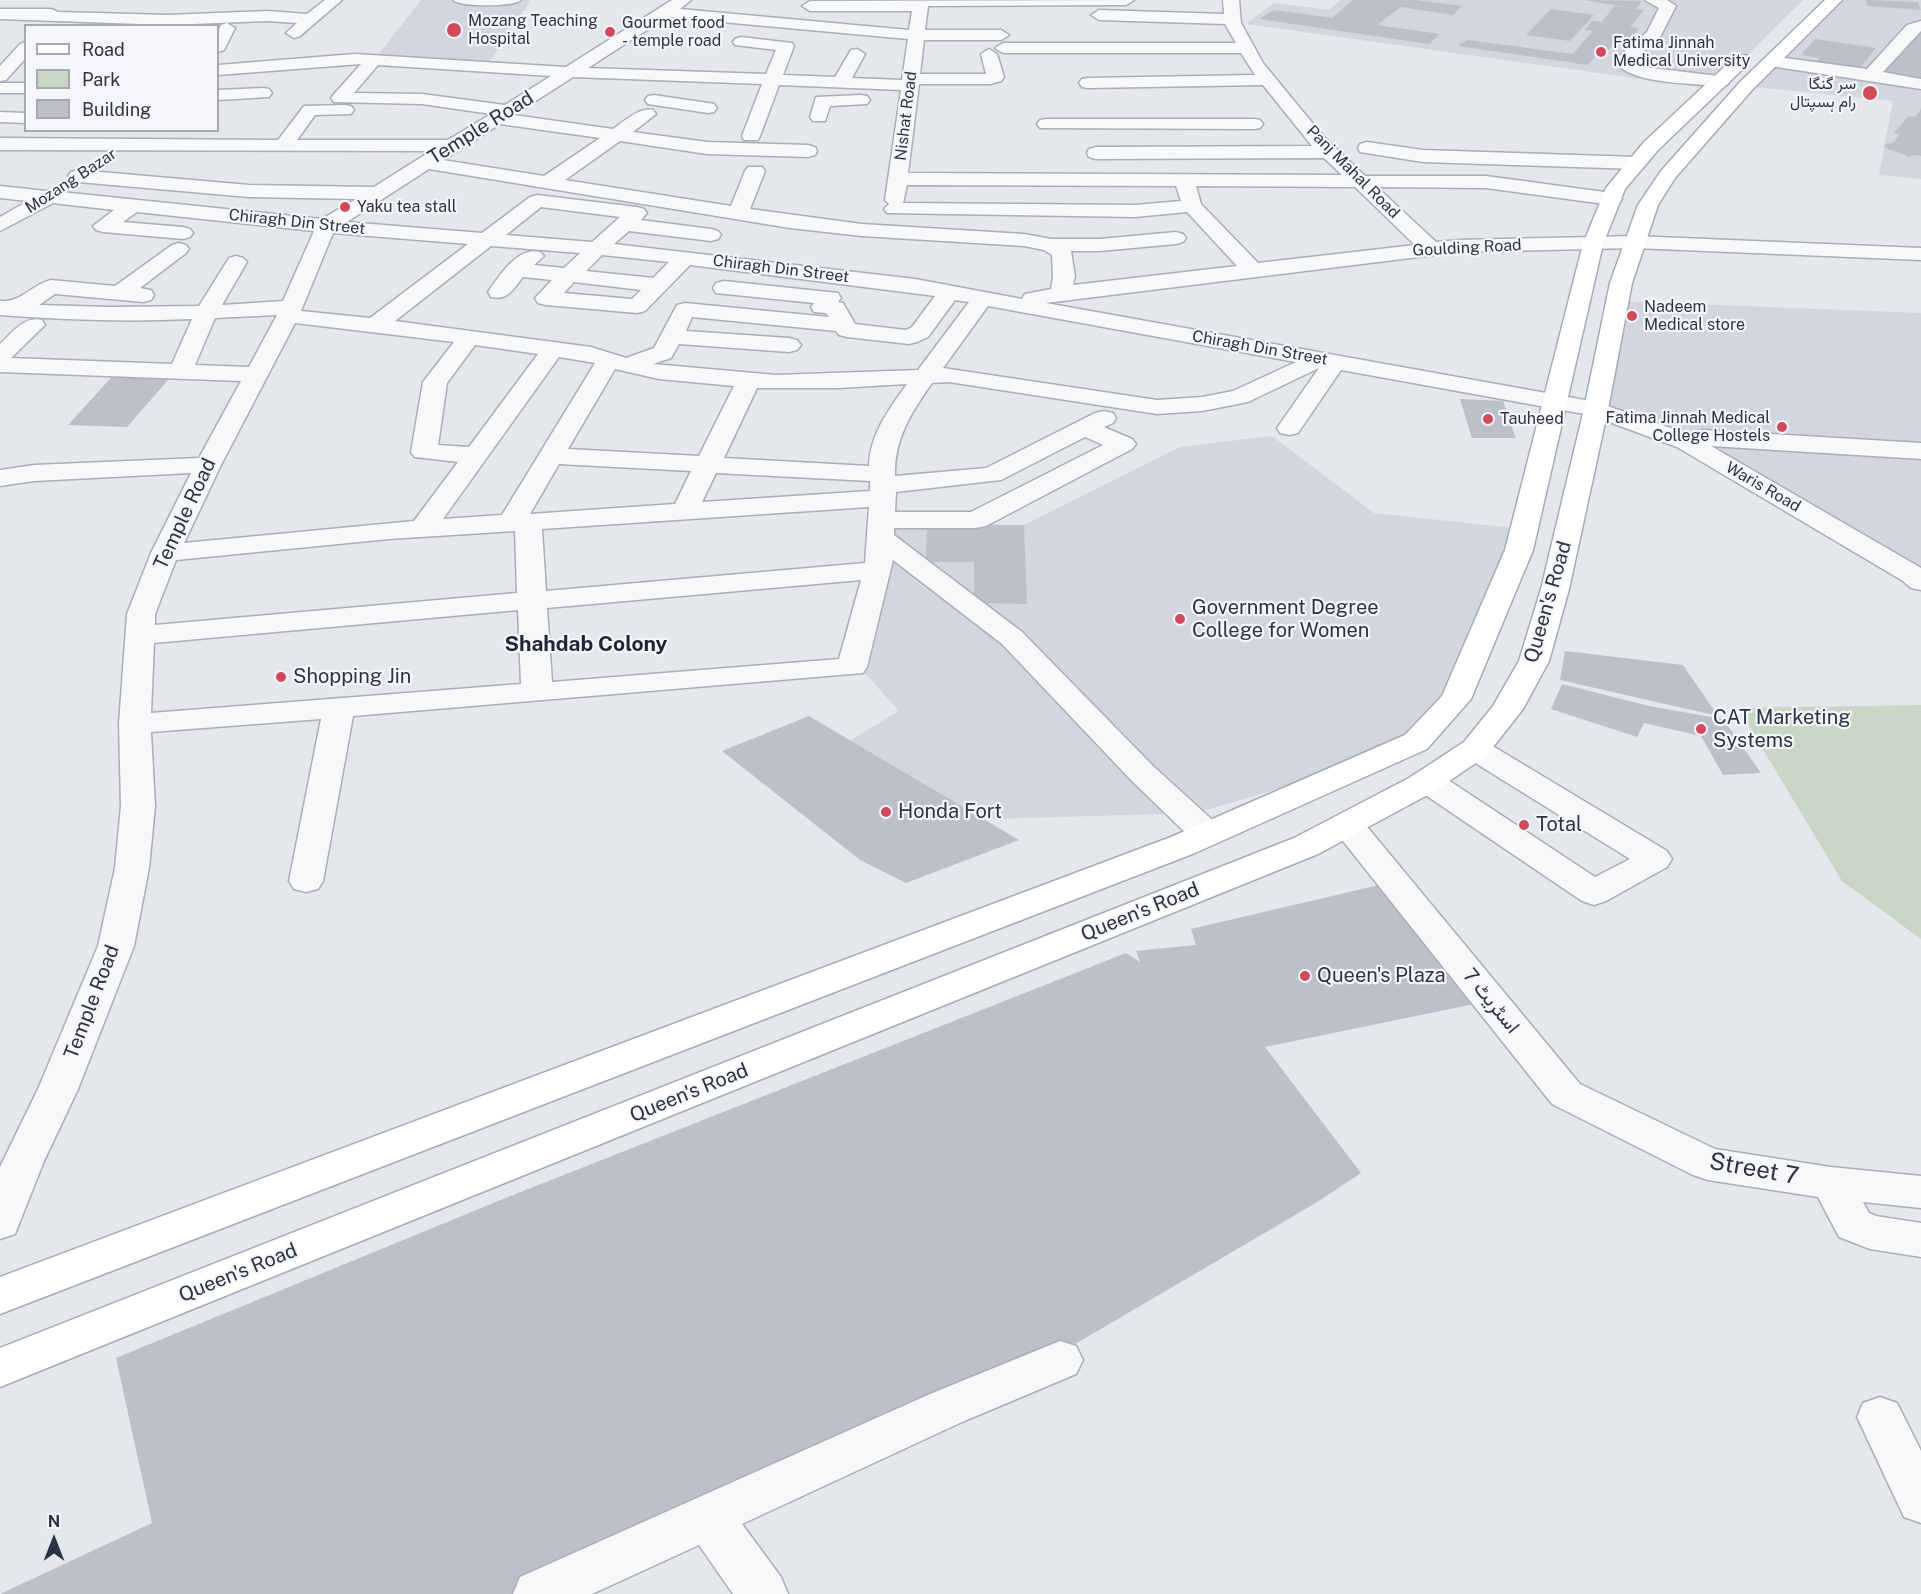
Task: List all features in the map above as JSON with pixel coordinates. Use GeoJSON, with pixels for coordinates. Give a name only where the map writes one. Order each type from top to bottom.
{"type":"FeatureCollection","features":[{"type":"Feature","properties":{"kind":"main road"},"geometry":{"type":"LineString","coordinates":[[0,1296],[938,940],[1208,834],[1416,742],[1456,699],[1519,550],[1593,244],[1616,188],[1652,146],[1803,0]]}},
{"type":"Feature","properties":{"kind":"main road","name":"Queen's Road"},"geometry":{"type":"LineString","coordinates":[[0,1368],[1295,850],[1427,781],[1475,749],[1507,709],[1534,661],[1555,590],[1596,409],[1621,283],[1648,205],[1668,175],[1770,61],[1834,0]]}},
{"type":"Feature","properties":{"kind":"street"},"geometry":{"type":"LineString","coordinates":[[47,19],[68,0]]}},
{"type":"Feature","properties":{"kind":"street"},"geometry":{"type":"LineString","coordinates":[[193,21],[202,0]]}},
{"type":"Feature","properties":{"kind":"street"},"geometry":{"type":"LineString","coordinates":[[334,0],[286,42],[480,66],[572,72],[842,82],[910,88]]}},
{"type":"Feature","properties":{"kind":"street"},"geometry":{"type":"LineString","coordinates":[[461,0],[513,0]]}},
{"type":"Feature","properties":{"kind":"street","name":"Temple Road"},"geometry":{"type":"LineString","coordinates":[[0,1222],[11,1160],[58,1089],[116,946],[132,868],[138,806],[135,724],[141,614],[165,553],[208,465],[289,312],[326,226],[683,0]]}},
{"type":"Feature","properties":{"kind":"street"},"geometry":{"type":"LineString","coordinates":[[790,4],[813,6],[921,2],[1126,0],[1232,8]]}},
{"type":"Feature","properties":{"kind":"street"},"geometry":{"type":"LineString","coordinates":[[1653,0],[1668,6],[1654,34],[1623,62],[1639,72],[1721,81]]}},
{"type":"Feature","properties":{"kind":"street","name":"Nishat Road"},"geometry":{"type":"LineString","coordinates":[[890,232],[921,2]]}},
{"type":"Feature","properties":{"kind":"street"},"geometry":{"type":"LineString","coordinates":[[1058,14],[1232,8]]}},
{"type":"Feature","properties":{"kind":"street","name":"Panj Mahal Road"},"geometry":{"type":"LineString","coordinates":[[1232,8],[1247,48],[1313,136],[1430,248]]}},
{"type":"Feature","properties":{"kind":"street"},"geometry":{"type":"LineString","coordinates":[[664,12],[916,35],[1084,63],[1094,124]]}},
{"type":"Feature","properties":{"kind":"street"},"geometry":{"type":"LineString","coordinates":[[0,14],[47,19],[193,21],[267,16],[306,23]]}},
{"type":"Feature","properties":{"kind":"street"},"geometry":{"type":"LineString","coordinates":[[819,117],[822,100],[992,79],[995,77],[1000,15]]}},
{"type":"Feature","properties":{"kind":"street"},"geometry":{"type":"LineString","coordinates":[[222,28],[306,23]]}},
{"type":"Feature","properties":{"kind":"street"},"geometry":{"type":"LineString","coordinates":[[1870,75],[1913,28],[1921,26]]}},
{"type":"Feature","properties":{"kind":"street"},"geometry":{"type":"LineString","coordinates":[[9,40],[17,58]]}},
{"type":"Feature","properties":{"kind":"street"},"geometry":{"type":"LineString","coordinates":[[729,41],[786,46],[751,136]]}},
{"type":"Feature","properties":{"kind":"street"},"geometry":{"type":"LineString","coordinates":[[219,47],[238,46],[241,68]]}},
{"type":"Feature","properties":{"kind":"street"},"geometry":{"type":"LineString","coordinates":[[967,54],[996,50],[1247,48]]}},
{"type":"Feature","properties":{"kind":"street"},"geometry":{"type":"LineString","coordinates":[[219,70],[355,59],[374,53]]}},
{"type":"Feature","properties":{"kind":"street"},"geometry":{"type":"LineString","coordinates":[[374,53],[340,98],[422,99],[617,135],[707,148],[808,151]]}},
{"type":"Feature","properties":{"kind":"street"},"geometry":{"type":"LineString","coordinates":[[842,82],[857,54]]}},
{"type":"Feature","properties":{"kind":"street"},"geometry":{"type":"LineString","coordinates":[[913,54],[935,54]]}},
{"type":"Feature","properties":{"kind":"street"},"geometry":{"type":"LineString","coordinates":[[1770,61],[1921,84]]}},
{"type":"Feature","properties":{"kind":"street"},"geometry":{"type":"LineString","coordinates":[[458,82],[480,66]]}},
{"type":"Feature","properties":{"kind":"street"},"geometry":{"type":"LineString","coordinates":[[549,182],[617,135],[685,76]]}},
{"type":"Feature","properties":{"kind":"street"},"geometry":{"type":"LineString","coordinates":[[1088,88],[1176,92],[1177,88],[1189,88],[1185,81],[1269,80]]}},
{"type":"Feature","properties":{"kind":"street"},"geometry":{"type":"LineString","coordinates":[[0,88],[24,88]]}},
{"type":"Feature","properties":{"kind":"street"},"geometry":{"type":"LineString","coordinates":[[219,94],[263,93]]}},
{"type":"Feature","properties":{"kind":"street"},"geometry":{"type":"LineString","coordinates":[[362,146],[388,98]]}},
{"type":"Feature","properties":{"kind":"street"},"geometry":{"type":"LineString","coordinates":[[646,109],[708,108]]}},
{"type":"Feature","properties":{"kind":"street"},"geometry":{"type":"LineString","coordinates":[[283,146],[310,110],[345,110]]}},
{"type":"Feature","properties":{"kind":"street"},"geometry":{"type":"LineString","coordinates":[[1046,124],[1267,122],[1296,114]]}},
{"type":"Feature","properties":{"kind":"street"},"geometry":{"type":"LineString","coordinates":[[0,117],[24,118]]}},
{"type":"Feature","properties":{"kind":"street"},"geometry":{"type":"LineString","coordinates":[[219,129],[239,137],[283,146],[451,146]]}},
{"type":"Feature","properties":{"kind":"street"},"geometry":{"type":"LineString","coordinates":[[1292,134],[1313,136]]}},
{"type":"Feature","properties":{"kind":"street"},"geometry":{"type":"LineString","coordinates":[[146,182],[204,146],[239,137]]}},
{"type":"Feature","properties":{"kind":"street"},"geometry":{"type":"LineString","coordinates":[[227,171],[239,137]]}},
{"type":"Feature","properties":{"kind":"street"},"geometry":{"type":"LineString","coordinates":[[0,144],[131,138],[204,146]]}},
{"type":"Feature","properties":{"kind":"street","name":"Mozang Bazar"},"geometry":{"type":"LineString","coordinates":[[0,225],[52,197],[131,138]]}},
{"type":"Feature","properties":{"kind":"street"},"geometry":{"type":"LineString","coordinates":[[1367,148],[1423,156],[1637,163]]}},
{"type":"Feature","properties":{"kind":"street"},"geometry":{"type":"LineString","coordinates":[[1096,153],[1329,152]]}},
{"type":"Feature","properties":{"kind":"street"},"geometry":{"type":"LineString","coordinates":[[425,163],[738,214],[890,232],[1024,240],[1052,245],[1100,245],[1176,238]]}},
{"type":"Feature","properties":{"kind":"street"},"geometry":{"type":"LineString","coordinates":[[738,214],[755,171]]}},
{"type":"Feature","properties":{"kind":"street"},"geometry":{"type":"LineString","coordinates":[[293,175],[402,177]]}},
{"type":"Feature","properties":{"kind":"street"},"geometry":{"type":"LineString","coordinates":[[78,176],[249,191],[377,193]]}},
{"type":"Feature","properties":{"kind":"street"},"geometry":{"type":"LineString","coordinates":[[898,179],[1486,182],[1612,199]]}},
{"type":"Feature","properties":{"kind":"street"},"geometry":{"type":"LineString","coordinates":[[1185,181],[1191,206],[1252,269]]}},
{"type":"Feature","properties":{"kind":"street","name":"Chiragh Din Street"},"geometry":{"type":"LineString","coordinates":[[0,192],[326,226],[596,249],[802,272],[832,289],[944,299],[983,298],[1016,303],[1596,409]]}},
{"type":"Feature","properties":{"kind":"street"},"geometry":{"type":"LineString","coordinates":[[375,325],[537,201],[637,213],[546,298],[637,306],[684,258]]}},
{"type":"Feature","properties":{"kind":"street"},"geometry":{"type":"LineString","coordinates":[[135,206],[103,226],[198,235]]}},
{"type":"Feature","properties":{"kind":"street"},"geometry":{"type":"LineString","coordinates":[[894,209],[1135,211],[1191,206]]}},
{"type":"Feature","properties":{"kind":"street"},"geometry":{"type":"LineString","coordinates":[[623,224],[711,235]]}},
{"type":"Feature","properties":{"kind":"street","name":"Goulding Road"},"geometry":{"type":"LineString","coordinates":[[1016,303],[1061,293],[1430,248],[1634,242],[1921,254]]}},
{"type":"Feature","properties":{"kind":"street"},"geometry":{"type":"LineString","coordinates":[[499,292],[524,263],[550,245]]}},
{"type":"Feature","properties":{"kind":"street"},"geometry":{"type":"LineString","coordinates":[[1052,245],[1062,253],[1064,277],[1061,293]]}},
{"type":"Feature","properties":{"kind":"street"},"geometry":{"type":"LineString","coordinates":[[802,272],[825,247]]}},
{"type":"Feature","properties":{"kind":"street"},"geometry":{"type":"LineString","coordinates":[[120,293],[179,249]]}},
{"type":"Feature","properties":{"kind":"street"},"geometry":{"type":"LineString","coordinates":[[181,371],[206,314],[236,262]]}},
{"type":"Feature","properties":{"kind":"street"},"geometry":{"type":"LineString","coordinates":[[699,311],[750,265]]}},
{"type":"Feature","properties":{"kind":"street"},"geometry":{"type":"LineString","coordinates":[[518,270],[658,285]]}},
{"type":"Feature","properties":{"kind":"street"},"geometry":{"type":"LineString","coordinates":[[8,309],[51,287],[145,296]]}},
{"type":"Feature","properties":{"kind":"street"},"geometry":{"type":"LineString","coordinates":[[724,288],[832,289]]}},
{"type":"Feature","properties":{"kind":"street"},"geometry":{"type":"LineString","coordinates":[[811,321],[832,289]]}},
{"type":"Feature","properties":{"kind":"street"},"geometry":{"type":"LineString","coordinates":[[832,289],[847,330],[909,338],[920,332],[944,299]]}},
{"type":"Feature","properties":{"kind":"street"},"geometry":{"type":"LineString","coordinates":[[135,724],[852,667],[878,570],[885,442],[898,413],[983,298]]}},
{"type":"Feature","properties":{"kind":"street"},"geometry":{"type":"LineString","coordinates":[[8,309],[96,314],[289,312],[591,354],[659,372],[749,380],[838,381],[926,376],[982,379],[1042,391],[1157,407],[1202,404],[1239,397],[1327,360]]}},
{"type":"Feature","properties":{"kind":"street"},"geometry":{"type":"LineString","coordinates":[[537,692],[532,601],[519,524],[551,456],[618,362],[663,353],[685,310],[844,325]]}},
{"type":"Feature","properties":{"kind":"street"},"geometry":{"type":"LineString","coordinates":[[0,356],[34,325]]}},
{"type":"Feature","properties":{"kind":"street"},"geometry":{"type":"LineString","coordinates":[[671,337],[789,345]]}},
{"type":"Feature","properties":{"kind":"street"},"geometry":{"type":"LineString","coordinates":[[470,338],[435,382],[424,452],[476,455]]}},
{"type":"Feature","properties":{"kind":"street"},"geometry":{"type":"LineString","coordinates":[[422,529],[553,349]]}},
{"type":"Feature","properties":{"kind":"street"},"geometry":{"type":"LineString","coordinates":[[1289,428],[1327,360]]}},
{"type":"Feature","properties":{"kind":"street"},"geometry":{"type":"LineString","coordinates":[[0,365],[256,374]]}},
{"type":"Feature","properties":{"kind":"street"},"geometry":{"type":"LineString","coordinates":[[684,512],[749,380]]}},
{"type":"Feature","properties":{"kind":"street"},"geometry":{"type":"LineString","coordinates":[[165,553],[422,529],[684,512],[882,503],[992,475],[1132,404]]}},
{"type":"Feature","properties":{"kind":"street","name":"Waris Road"},"geometry":{"type":"LineString","coordinates":[[1596,409],[1686,442],[1918,577]]}},
{"type":"Feature","properties":{"kind":"street"},"geometry":{"type":"LineString","coordinates":[[551,456],[707,465],[882,503],[976,520],[1123,444],[1084,428]]}},
{"type":"Feature","properties":{"kind":"street"},"geometry":{"type":"LineString","coordinates":[[1686,442],[1703,438],[1921,451]]}},
{"type":"Feature","properties":{"kind":"street"},"geometry":{"type":"LineString","coordinates":[[0,478],[34,473],[208,465]]}},
{"type":"Feature","properties":{"kind":"street"},"geometry":{"type":"LineString","coordinates":[[882,503],[1142,773],[1208,834]]}},
{"type":"Feature","properties":{"kind":"street"},"geometry":{"type":"LineString","coordinates":[[140,635],[878,570]]}},
{"type":"Feature","properties":{"kind":"street"},"geometry":{"type":"LineString","coordinates":[[306,881],[339,707]]}},
{"type":"Feature","properties":{"kind":"street"},"geometry":{"type":"LineString","coordinates":[[1427,781],[1594,893],[1655,859],[1475,749]]}},
{"type":"Feature","properties":{"kind":"street","name":"اسٹریٹ 7"},"geometry":{"type":"LineString","coordinates":[[1347,824],[1566,1094],[1708,1164],[1831,1183]]}},
{"type":"Feature","properties":{"kind":"street"},"geometry":{"type":"LineString","coordinates":[[1831,1183],[1921,1192]]}},
{"type":"Feature","properties":{"kind":"street"},"geometry":{"type":"LineString","coordinates":[[1831,1183],[1854,1225],[1870,1232],[1921,1240]]}},
{"type":"Feature","properties":{"kind":"street"},"geometry":{"type":"LineString","coordinates":[[538,1594],[946,1408],[1060,1360]]}},
{"type":"Feature","properties":{"kind":"street"},"geometry":{"type":"LineString","coordinates":[[1880,1417],[1921,1501]]}},
{"type":"Feature","properties":{"kind":"street"},"geometry":{"type":"LineString","coordinates":[[708,1517],[762,1594]]}},
{"type":"Feature","properties":{"kind":"shaded area","name":"Mozang Teaching Hospital"},"geometry":{"type":"Polygon","coordinates":[[[421,0],[531,0],[486,67],[374,60],[421,0]]]}},
{"type":"Feature","properties":{"kind":"shaded area","name":"Fatima Jinnah Medical University"},"geometry":{"type":"Polygon","coordinates":[[[1341,0],[1803,0],[1713,89],[1246,24],[1274,3],[1329,10],[1341,0]]]}},
{"type":"Feature","properties":{"kind":"shaded area","name":"سر گنگا رام ہسپتال"},"geometry":{"type":"Polygon","coordinates":[[[1835,0],[1921,0],[1921,179],[1879,175],[1893,101],[1746,86],[1835,0]]]}},
{"type":"Feature","properties":{"kind":"shaded area","name":"Fatima Jinnah Medical College Hostels"},"geometry":{"type":"Polygon","coordinates":[[[1617,301],[1921,313],[1921,575],[1689,446],[1596,409],[1617,301]]]}},
{"type":"Feature","properties":{"kind":"shaded area","name":"Government Degree College for Women"},"geometry":{"type":"Polygon","coordinates":[[[1272,436],[1374,513],[1523,529],[1456,699],[1414,740],[1331,773],[1196,813],[958,820],[834,750],[899,711],[860,668],[883,523],[1024,525],[1180,447],[1272,436]]]}},
{"type":"Feature","properties":{"kind":"green space"},"geometry":{"type":"Polygon","coordinates":[[[1921,705],[1921,939],[1842,881],[1738,708],[1921,705]]]}},
{"type":"Feature","properties":{"kind":"building"},"geometry":{"type":"Polygon","coordinates":[[[1353,0],[1416,0],[1462,6],[1453,15],[1401,7],[1377,25],[1440,34],[1429,44],[1259,19],[1274,10],[1332,18],[1353,0]]]}},
{"type":"Feature","properties":{"kind":"building"},"geometry":{"type":"Polygon","coordinates":[[[1584,0],[1642,1],[1635,9],[1644,10],[1630,27],[1639,28],[1628,41],[1618,39],[1603,56],[1596,55],[1588,65],[1458,46],[1467,40],[1573,54],[1593,31],[1584,30],[1592,21],[1602,22],[1614,6],[1630,8],[1584,0]]]}},
{"type":"Feature","properties":{"kind":"building"},"geometry":{"type":"Polygon","coordinates":[[[1866,0],[1918,2],[1921,10],[1867,6],[1866,0]]]}},
{"type":"Feature","properties":{"kind":"building"},"geometry":{"type":"Polygon","coordinates":[[[1551,9],[1594,15],[1570,41],[1526,35],[1551,9]]]}},
{"type":"Feature","properties":{"kind":"building"},"geometry":{"type":"Polygon","coordinates":[[[1921,27],[1921,83],[1879,73],[1921,27]]]}},
{"type":"Feature","properties":{"kind":"building"},"geometry":{"type":"Polygon","coordinates":[[[1815,39],[1876,48],[1858,71],[1813,64],[1819,58],[1801,55],[1815,39]]]}},
{"type":"Feature","properties":{"kind":"building"},"geometry":{"type":"Polygon","coordinates":[[[1921,109],[1921,156],[1912,155],[1910,157],[1884,146],[1893,143],[1900,134],[1894,133],[1909,116],[1915,117],[1921,109]]]}},
{"type":"Feature","properties":{"kind":"building"},"geometry":{"type":"Polygon","coordinates":[[[118,370],[175,372],[127,427],[68,425],[118,370]]]}},
{"type":"Feature","properties":{"kind":"building","name":"Tauheed"},"geometry":{"type":"Polygon","coordinates":[[[1460,399],[1503,401],[1516,438],[1472,438],[1460,399]]]}},
{"type":"Feature","properties":{"kind":"building"},"geometry":{"type":"Polygon","coordinates":[[[927,525],[1024,525],[1027,604],[974,603],[974,562],[926,562],[927,525]]]}},
{"type":"Feature","properties":{"kind":"building"},"geometry":{"type":"Polygon","coordinates":[[[1565,651],[1683,665],[1718,716],[1560,680],[1565,651]]]}},
{"type":"Feature","properties":{"kind":"building","name":"CAT Marketing Systems"},"geometry":{"type":"Polygon","coordinates":[[[1562,684],[1649,706],[1723,719],[1761,773],[1723,775],[1701,736],[1644,723],[1637,737],[1551,709],[1562,684]]]}},
{"type":"Feature","properties":{"kind":"building","name":"Honda Fort"},"geometry":{"type":"Polygon","coordinates":[[[809,716],[1019,840],[906,883],[860,860],[722,751],[809,716]]]}},
{"type":"Feature","properties":{"kind":"building"},"geometry":{"type":"Polygon","coordinates":[[[1392,882],[1484,1002],[1265,1047],[1361,1173],[1314,1204],[1053,1357],[521,1594],[0,1594],[152,1523],[116,1358],[503,1199],[1126,953],[1140,962],[1136,951],[1196,945],[1191,929],[1392,882]]]}},
{"type":"Feature","properties":{"kind":"place","name":"Mozang Teaching Hospital"},"geometry":{"type":"Point","coordinates":[454,30]}},
{"type":"Feature","properties":{"kind":"place","name":"Gourmet food - temple road"},"geometry":{"type":"Point","coordinates":[610,32]}},
{"type":"Feature","properties":{"kind":"place","name":"Fatima Jinnah Medical University"},"geometry":{"type":"Point","coordinates":[1601,52]}},
{"type":"Feature","properties":{"kind":"place","name":"سر گنگا رام ہسپتال"},"geometry":{"type":"Point","coordinates":[1870,93]}},
{"type":"Feature","properties":{"kind":"place","name":"Yaku tea stall"},"geometry":{"type":"Point","coordinates":[345,207]}},
{"type":"Feature","properties":{"kind":"place","name":"Nadeem Medical store"},"geometry":{"type":"Point","coordinates":[1632,316]}},
{"type":"Feature","properties":{"kind":"place","name":"Tauheed"},"geometry":{"type":"Point","coordinates":[1488,419]}},
{"type":"Feature","properties":{"kind":"place","name":"Fatima Jinnah Medical College Hostels"},"geometry":{"type":"Point","coordinates":[1782,427]}},
{"type":"Feature","properties":{"kind":"place","name":"Government Degree College for Women"},"geometry":{"type":"Point","coordinates":[1180,619]}},
{"type":"Feature","properties":{"kind":"place","name":"Shopping Jin"},"geometry":{"type":"Point","coordinates":[281,677]}},
{"type":"Feature","properties":{"kind":"place","name":"CAT Marketing Systems"},"geometry":{"type":"Point","coordinates":[1701,729]}},
{"type":"Feature","properties":{"kind":"place","name":"Honda Fort"},"geometry":{"type":"Point","coordinates":[886,812]}},
{"type":"Feature","properties":{"kind":"place","name":"Total"},"geometry":{"type":"Point","coordinates":[1524,825]}},
{"type":"Feature","properties":{"kind":"place","name":"Queen's Plaza"},"geometry":{"type":"Point","coordinates":[1305,976]}},
{"type":"Feature","properties":{"kind":"district","name":"Shahdab Colony"},"geometry":{"type":"Point","coordinates":[586,645]}}]}
